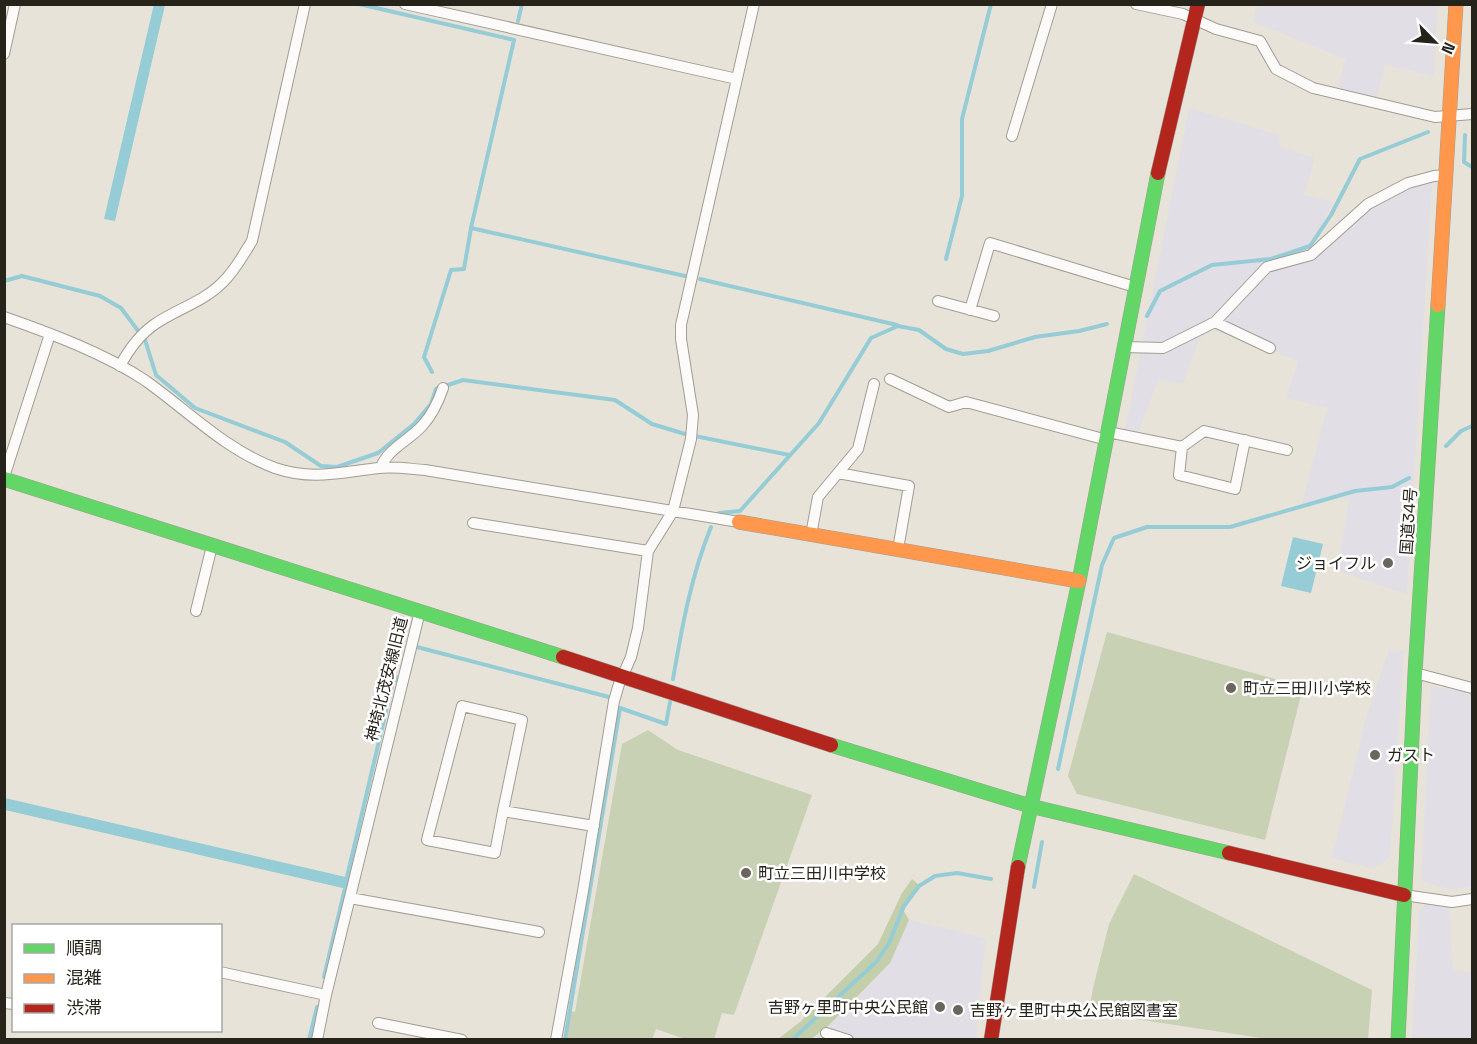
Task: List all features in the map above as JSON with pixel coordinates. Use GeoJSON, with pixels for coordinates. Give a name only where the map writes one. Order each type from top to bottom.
{"type":"FeatureCollection","features":[{"type":"Feature","properties":{"kind":"main road","name":"国道34号"},"geometry":{"type":"LineString","coordinates":[[1398,1040],[1415,673],[1456,4]]}},
{"type":"Feature","properties":{"kind":"main road"},"geometry":{"type":"LineString","coordinates":[[991,1040],[1017,870],[1079,580],[1169,122],[1196,11]]}},
{"type":"Feature","properties":{"kind":"main road","name":"神埼北茂安線旧道"},"geometry":{"type":"LineString","coordinates":[[4,478],[420,611]]}},
{"type":"Feature","properties":{"kind":"main road"},"geometry":{"type":"LineString","coordinates":[[739,522],[1079,580]]}},
{"type":"Feature","properties":{"kind":"main road"},"geometry":{"type":"LineString","coordinates":[[420,611],[893,766],[1030,806],[1404,894]]}},
{"type":"Feature","properties":{"kind":"street"},"geometry":{"type":"LineString","coordinates":[[4,54],[15,4]]}},
{"type":"Feature","properties":{"kind":"street"},"geometry":{"type":"LineString","coordinates":[[120,366],[142,335],[156,323],[189,306],[221,284],[234,270],[252,241],[305,4]]}},
{"type":"Feature","properties":{"kind":"street"},"geometry":{"type":"LineString","coordinates":[[405,4],[737,79]]}},
{"type":"Feature","properties":{"kind":"street"},"geometry":{"type":"LineString","coordinates":[[556,1040],[614,701],[631,657],[638,628],[648,551],[673,511],[692,435],[693,416],[681,339],[681,325],[754,4]]}},
{"type":"Feature","properties":{"kind":"street"},"geometry":{"type":"LineString","coordinates":[[1012,136],[1052,4]]}},
{"type":"Feature","properties":{"kind":"street"},"geometry":{"type":"LineString","coordinates":[[1136,4],[1196,11],[1216,28],[1260,41],[1276,69],[1313,88],[1436,117],[1473,114]]}},
{"type":"Feature","properties":{"kind":"street"},"geometry":{"type":"LineString","coordinates":[[1124,347],[1163,348],[1215,322],[1267,267],[1311,255],[1368,204],[1408,183],[1446,175]]}},
{"type":"Feature","properties":{"kind":"street"},"geometry":{"type":"LineString","coordinates":[[970,310],[990,243],[1135,287]]}},
{"type":"Feature","properties":{"kind":"street"},"geometry":{"type":"LineString","coordinates":[[938,301],[994,316]]}},
{"type":"Feature","properties":{"kind":"street"},"geometry":{"type":"LineString","coordinates":[[4,317],[50,334],[120,366],[145,380],[190,417],[231,444],[275,468],[317,476],[381,467],[425,470],[739,522]]}},
{"type":"Feature","properties":{"kind":"street"},"geometry":{"type":"LineString","coordinates":[[1215,322],[1270,348]]}},
{"type":"Feature","properties":{"kind":"street"},"geometry":{"type":"LineString","coordinates":[[4,478],[50,334]]}},
{"type":"Feature","properties":{"kind":"street"},"geometry":{"type":"LineString","coordinates":[[890,378],[949,406],[966,402],[1107,436],[1182,447],[1204,431],[1287,450]]}},
{"type":"Feature","properties":{"kind":"street"},"geometry":{"type":"LineString","coordinates":[[811,535],[819,497],[858,449],[874,384]]}},
{"type":"Feature","properties":{"kind":"street"},"geometry":{"type":"LineString","coordinates":[[381,467],[384,458],[421,427],[439,402],[443,388]]}},
{"type":"Feature","properties":{"kind":"street"},"geometry":{"type":"LineString","coordinates":[[1182,447],[1179,475],[1234,489],[1245,440]]}},
{"type":"Feature","properties":{"kind":"street"},"geometry":{"type":"LineString","coordinates":[[838,473],[909,486],[898,549]]}},
{"type":"Feature","properties":{"kind":"street"},"geometry":{"type":"LineString","coordinates":[[473,524],[648,551]]}},
{"type":"Feature","properties":{"kind":"street"},"geometry":{"type":"LineString","coordinates":[[196,611],[212,546]]}},
{"type":"Feature","properties":{"kind":"street","name":"神埼北茂安線旧道"},"geometry":{"type":"LineString","coordinates":[[317,1040],[420,611]]}},
{"type":"Feature","properties":{"kind":"street"},"geometry":{"type":"LineString","coordinates":[[1415,673],[1473,688]]}},
{"type":"Feature","properties":{"kind":"street"},"geometry":{"type":"LineString","coordinates":[[462,706],[522,720],[503,812],[495,853],[427,840],[462,706]]}},
{"type":"Feature","properties":{"kind":"street"},"geometry":{"type":"LineString","coordinates":[[503,812],[594,826]]}},
{"type":"Feature","properties":{"kind":"street"},"geometry":{"type":"LineString","coordinates":[[1404,894],[1452,902],[1473,899]]}},
{"type":"Feature","properties":{"kind":"street"},"geometry":{"type":"LineString","coordinates":[[350,898],[539,932]]}},
{"type":"Feature","properties":{"kind":"street"},"geometry":{"type":"LineString","coordinates":[[222,972],[326,995]]}},
{"type":"Feature","properties":{"kind":"street"},"geometry":{"type":"LineString","coordinates":[[378,1023],[462,1040]]}},
{"type":"Feature","properties":{"kind":"street"},"geometry":{"type":"LineString","coordinates":[[826,1033],[848,1040]]}},
{"type":"Feature","properties":{"kind":"shaded area"},"geometry":{"type":"Polygon","coordinates":[[[1257,5],[1438,5],[1434,76],[1385,65],[1376,101],[1336,90],[1346,59],[1253,22],[1257,5]]]}},
{"type":"Feature","properties":{"kind":"shaded area"},"geometry":{"type":"Polygon","coordinates":[[[1189,108],[1280,135],[1279,146],[1315,158],[1304,195],[1333,202],[1310,250],[1363,202],[1433,170],[1407,594],[1337,571],[1349,500],[1340,497],[1301,509],[1327,408],[1286,398],[1298,361],[1213,330],[1199,339],[1183,384],[1158,380],[1139,431],[1125,429],[1189,108]]]}},
{"type":"Feature","properties":{"kind":"shaded area"},"geometry":{"type":"Polygon","coordinates":[[[1389,650],[1404,651],[1390,857],[1374,869],[1332,858],[1364,725],[1389,650]]]}},
{"type":"Feature","properties":{"kind":"shaded area"},"geometry":{"type":"Polygon","coordinates":[[[1431,686],[1472,693],[1472,887],[1448,889],[1421,881],[1431,686]]]}},
{"type":"Feature","properties":{"kind":"shaded area"},"geometry":{"type":"Polygon","coordinates":[[[1426,903],[1449,906],[1453,971],[1472,972],[1472,1039],[1412,1040],[1419,911],[1426,903]]]}},
{"type":"Feature","properties":{"kind":"shaded area"},"geometry":{"type":"Polygon","coordinates":[[[909,920],[986,938],[976,1039],[811,1040],[828,1026],[890,963],[909,920]]]}},
{"type":"Feature","properties":{"kind":"green space"},"geometry":{"type":"Polygon","coordinates":[[[1107,632],[1303,687],[1265,840],[1077,794],[1068,776],[1107,632]]]}},
{"type":"Feature","properties":{"kind":"green space","name":"町立三田川中学校"},"geometry":{"type":"Polygon","coordinates":[[[648,730],[678,750],[812,795],[734,1015],[722,1013],[714,1039],[685,1039],[656,1029],[652,1039],[566,1039],[571,1011],[575,1012],[622,744],[648,730]]]}},
{"type":"Feature","properties":{"kind":"green space"},"geometry":{"type":"Polygon","coordinates":[[[1134,874],[1372,990],[1368,1039],[1268,1039],[1089,1012],[1109,924],[1134,874]]]}},
{"type":"Feature","properties":{"kind":"green space"},"geometry":{"type":"Polygon","coordinates":[[[912,879],[918,884],[902,908],[909,920],[890,963],[828,1026],[811,1039],[777,1040],[800,1022],[878,944],[902,893],[912,879]]]}},
{"type":"Feature","properties":{"kind":"water"},"geometry":{"type":"Polygon","coordinates":[[[154,4],[165,5],[115,221],[104,219],[154,4]]]}},
{"type":"Feature","properties":{"kind":"water"},"geometry":{"type":"Polygon","coordinates":[[[1293,537],[1323,544],[1311,593],[1281,586],[1293,537]]]}},
{"type":"Feature","properties":{"kind":"water"},"geometry":{"type":"Polygon","coordinates":[[[5,798],[350,878],[347,889],[5,810],[5,798]]]}},
{"type":"Feature","properties":{"kind":"waterway"},"geometry":{"type":"LineString","coordinates":[[359,4],[514,40],[471,228],[685,276]]}},
{"type":"Feature","properties":{"kind":"waterway"},"geometry":{"type":"LineString","coordinates":[[518,21],[522,4]]}},
{"type":"Feature","properties":{"kind":"waterway"},"geometry":{"type":"LineString","coordinates":[[946,259],[962,196],[962,119],[991,4]]}},
{"type":"Feature","properties":{"kind":"waterway"},"geometry":{"type":"LineString","coordinates":[[1147,316],[1160,291],[1212,265],[1271,259],[1310,246],[1331,215],[1360,159],[1428,132]]}},
{"type":"Feature","properties":{"kind":"waterway"},"geometry":{"type":"LineString","coordinates":[[1465,135],[1464,162],[1472,167]]}},
{"type":"Feature","properties":{"kind":"waterway"},"geometry":{"type":"LineString","coordinates":[[432,372],[424,357],[451,270],[464,269],[471,228]]}},
{"type":"Feature","properties":{"kind":"waterway"},"geometry":{"type":"LineString","coordinates":[[4,281],[22,276],[100,296],[121,308],[145,340],[156,375],[195,408],[285,442],[321,466],[337,467],[378,453],[414,424],[431,404],[436,389],[463,380],[615,400],[652,424],[685,434],[789,455]]}},
{"type":"Feature","properties":{"kind":"waterway"},"geometry":{"type":"LineString","coordinates":[[700,279],[897,325]]}},
{"type":"Feature","properties":{"kind":"waterway"},"geometry":{"type":"LineString","coordinates":[[719,513],[740,511],[819,423],[871,338],[898,326],[919,330],[946,349],[963,354],[988,351],[1035,337],[1079,331],[1107,324]]}},
{"type":"Feature","properties":{"kind":"waterway"},"geometry":{"type":"LineString","coordinates":[[1446,446],[1461,431],[1472,426]]}},
{"type":"Feature","properties":{"kind":"waterway"},"geometry":{"type":"LineString","coordinates":[[1058,769],[1102,565],[1114,538],[1147,527],[1230,527],[1355,491],[1392,487],[1409,478]]}},
{"type":"Feature","properties":{"kind":"waterway"},"geometry":{"type":"LineString","coordinates":[[673,679],[693,583],[711,527]]}},
{"type":"Feature","properties":{"kind":"waterway"},"geometry":{"type":"LineString","coordinates":[[413,646],[609,697]]}},
{"type":"Feature","properties":{"kind":"waterway"},"geometry":{"type":"LineString","coordinates":[[346,881],[393,682],[400,676]]}},
{"type":"Feature","properties":{"kind":"waterway"},"geometry":{"type":"LineString","coordinates":[[565,1040],[620,708],[666,724],[670,702]]}},
{"type":"Feature","properties":{"kind":"waterway"},"geometry":{"type":"LineString","coordinates":[[1034,887],[1042,842]]}},
{"type":"Feature","properties":{"kind":"waterway"},"geometry":{"type":"LineString","coordinates":[[792,1040],[877,961],[889,943],[904,906],[919,886],[935,876],[957,873],[991,879]]}},
{"type":"Feature","properties":{"kind":"waterway"},"geometry":{"type":"LineString","coordinates":[[324,977],[346,884]]}},
{"type":"Feature","properties":{"kind":"waterway"},"geometry":{"type":"LineString","coordinates":[[309,1040],[317,1007]]}},
{"type":"Feature","properties":{"kind":"traffic: fast"},"geometry":{"type":"LineString","coordinates":[[1018,867],[1079,581],[1158,173]]}},
{"type":"Feature","properties":{"kind":"traffic: fast"},"geometry":{"type":"LineString","coordinates":[[1398,1040],[1415,673],[1438,305]]}},
{"type":"Feature","properties":{"kind":"traffic: fast"},"geometry":{"type":"LineString","coordinates":[[4,479],[563,657]]}},
{"type":"Feature","properties":{"kind":"traffic: fast"},"geometry":{"type":"LineString","coordinates":[[831,745],[1030,806],[1229,853]]}},
{"type":"Feature","properties":{"kind":"traffic: slow"},"geometry":{"type":"LineString","coordinates":[[1438,305],[1456,4]]}},
{"type":"Feature","properties":{"kind":"traffic: slow"},"geometry":{"type":"LineString","coordinates":[[739,522],[1079,581]]}},
{"type":"Feature","properties":{"kind":"traffic: jam"},"geometry":{"type":"LineString","coordinates":[[1158,173],[1198,4]]}},
{"type":"Feature","properties":{"kind":"traffic: jam"},"geometry":{"type":"LineString","coordinates":[[563,657],[831,745]]}},
{"type":"Feature","properties":{"kind":"traffic: jam"},"geometry":{"type":"LineString","coordinates":[[1229,853],[1404,895]]}},
{"type":"Feature","properties":{"kind":"traffic: jam"},"geometry":{"type":"LineString","coordinates":[[991,1040],[1018,867]]}},
{"type":"Feature","properties":{"kind":"place","name":"ジョイフル"},"geometry":{"type":"Point","coordinates":[1388,563]}},
{"type":"Feature","properties":{"kind":"place","name":"町立三田川小学校"},"geometry":{"type":"Point","coordinates":[1231,688]}},
{"type":"Feature","properties":{"kind":"place","name":"ガスト"},"geometry":{"type":"Point","coordinates":[1375,755]}},
{"type":"Feature","properties":{"kind":"place","name":"町立三田川中学校"},"geometry":{"type":"Point","coordinates":[746,873]}},
{"type":"Feature","properties":{"kind":"place","name":"吉野ヶ里町中央公民館"},"geometry":{"type":"Point","coordinates":[940,1007]}},
{"type":"Feature","properties":{"kind":"place","name":"吉野ヶ里町中央公民館図書室"},"geometry":{"type":"Point","coordinates":[958,1010]}}]}
